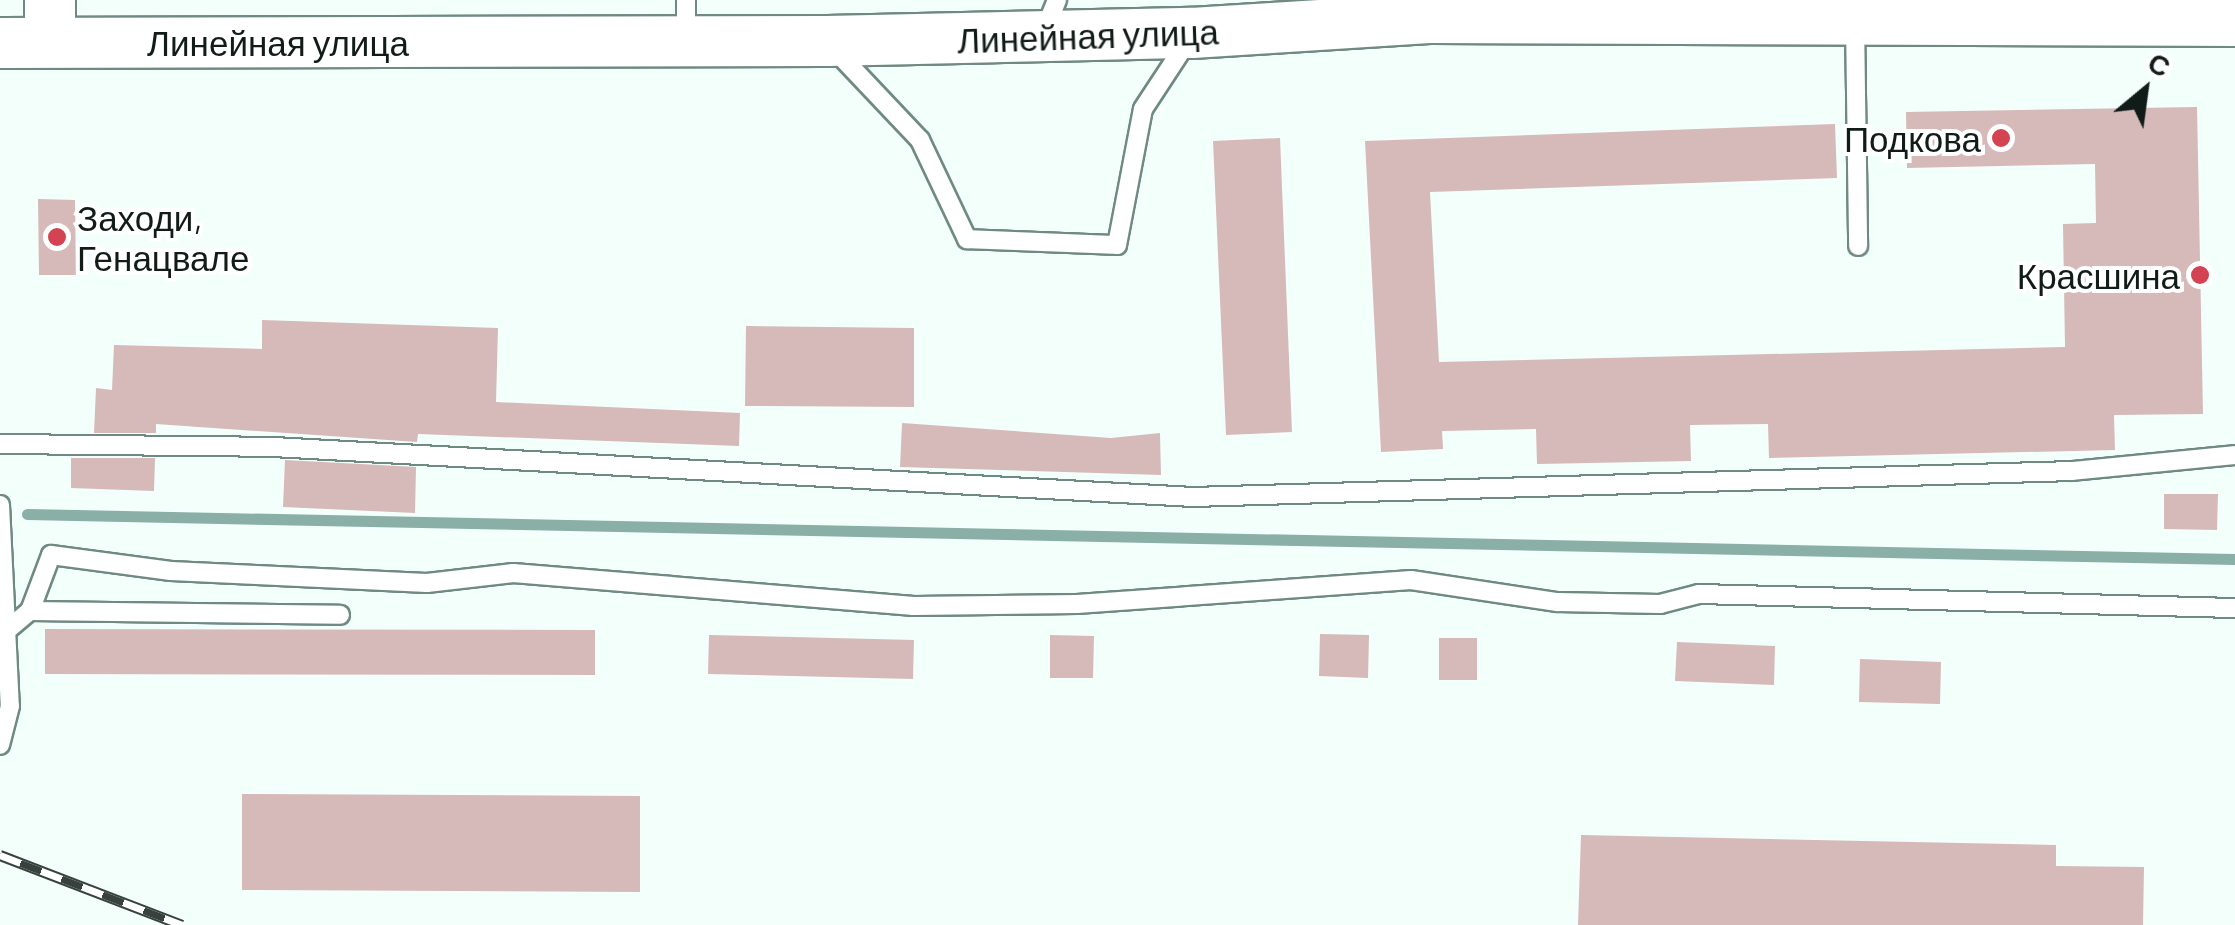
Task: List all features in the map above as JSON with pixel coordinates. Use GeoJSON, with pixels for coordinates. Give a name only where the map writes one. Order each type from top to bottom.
{"type":"FeatureCollection","features":[{"type":"Feature","properties":{"kind":"main road","name":"Линейная улица"},"geometry":{"type":"LineString","coordinates":[[0,43],[50,21],[686,20],[828,41],[1049,18],[1192,33],[1436,9],[1884,13],[2088,9],[2235,20]]}},
{"type":"Feature","properties":{"kind":"lane"},"geometry":{"type":"LineString","coordinates":[[1858,246],[1884,13]]}},
{"type":"Feature","properties":{"kind":"lane"},"geometry":{"type":"LineString","coordinates":[[828,41],[920,140],[966,239],[1117,245],[1143,109],[1192,33]]}},
{"type":"Feature","properties":{"kind":"lane"},"geometry":{"type":"LineString","coordinates":[[0,444],[273,447],[1192,497],[2072,470],[2235,455]]}},
{"type":"Feature","properties":{"kind":"lane"},"geometry":{"type":"LineString","coordinates":[[0,505],[1,636],[10,706],[0,745]]}},
{"type":"Feature","properties":{"kind":"lane"},"geometry":{"type":"LineString","coordinates":[[1,636],[30,612],[51,555],[171,571],[427,583],[513,574],[914,606],[1077,604],[1411,580],[1557,602],[1660,604],[1698,594],[2235,608]]}},
{"type":"Feature","properties":{"kind":"lane"},"geometry":{"type":"LineString","coordinates":[[30,612],[340,614]]}},
{"type":"Feature","properties":{"kind":"building"},"geometry":{"type":"Polygon","coordinates":[[[2197,107],[2203,414],[2114,415],[2115,450],[1769,458],[1768,424],[1690,425],[1691,461],[1537,464],[1536,429],[1442,431],[1443,449],[1381,452],[1365,141],[1835,124],[1837,178],[1430,192],[1439,362],[2065,347],[2063,224],[2096,223],[2095,164],[1907,168],[1906,112],[2197,107]]]}},
{"type":"Feature","properties":{"kind":"building"},"geometry":{"type":"Polygon","coordinates":[[[1280,138],[1292,432],[1226,435],[1213,141],[1280,138]]]}},
{"type":"Feature","properties":{"kind":"building","name":"Заходи, Генацвале"},"geometry":{"type":"Polygon","coordinates":[[[38,199],[75,200],[76,275],[39,275],[38,199]]]}},
{"type":"Feature","properties":{"kind":"building"},"geometry":{"type":"Polygon","coordinates":[[[262,320],[498,328],[496,402],[740,413],[739,446],[418,434],[417,442],[156,424],[156,433],[94,433],[96,388],[112,390],[114,345],[262,349],[262,320]]]}},
{"type":"Feature","properties":{"kind":"building"},"geometry":{"type":"Polygon","coordinates":[[[746,326],[914,328],[914,407],[745,406],[746,326]]]}},
{"type":"Feature","properties":{"kind":"building"},"geometry":{"type":"Polygon","coordinates":[[[902,423],[1111,438],[1160,433],[1161,475],[900,467],[902,423]]]}},
{"type":"Feature","properties":{"kind":"building"},"geometry":{"type":"Polygon","coordinates":[[[71,458],[155,458],[154,491],[71,488],[71,458]]]}},
{"type":"Feature","properties":{"kind":"building"},"geometry":{"type":"Polygon","coordinates":[[[285,460],[416,467],[415,513],[283,507],[285,460]]]}},
{"type":"Feature","properties":{"kind":"building"},"geometry":{"type":"Polygon","coordinates":[[[2164,494],[2218,494],[2217,530],[2164,529],[2164,494]]]}},
{"type":"Feature","properties":{"kind":"building"},"geometry":{"type":"Polygon","coordinates":[[[45,629],[595,630],[595,675],[45,674],[45,629]]]}},
{"type":"Feature","properties":{"kind":"building"},"geometry":{"type":"Polygon","coordinates":[[[1320,634],[1369,635],[1368,678],[1319,676],[1320,634]]]}},
{"type":"Feature","properties":{"kind":"building"},"geometry":{"type":"Polygon","coordinates":[[[709,635],[914,640],[913,679],[708,674],[709,635]]]}},
{"type":"Feature","properties":{"kind":"building"},"geometry":{"type":"Polygon","coordinates":[[[1050,635],[1094,636],[1093,678],[1050,678],[1050,635]]]}},
{"type":"Feature","properties":{"kind":"building"},"geometry":{"type":"Polygon","coordinates":[[[1439,638],[1477,638],[1477,680],[1439,680],[1439,638]]]}},
{"type":"Feature","properties":{"kind":"building"},"geometry":{"type":"Polygon","coordinates":[[[1677,642],[1775,646],[1774,685],[1675,681],[1677,642]]]}},
{"type":"Feature","properties":{"kind":"building"},"geometry":{"type":"Polygon","coordinates":[[[1860,659],[1941,662],[1940,704],[1859,702],[1860,659]]]}},
{"type":"Feature","properties":{"kind":"building"},"geometry":{"type":"Polygon","coordinates":[[[242,794],[640,796],[640,892],[242,890],[242,794]]]}},
{"type":"Feature","properties":{"kind":"building"},"geometry":{"type":"Polygon","coordinates":[[[1581,835],[2056,845],[2056,866],[2144,867],[2143,925],[1578,925],[1581,835]]]}},
{"type":"Feature","properties":{"kind":"waterway"},"geometry":{"type":"LineString","coordinates":[[27,514],[2235,559]]}},
{"type":"Feature","properties":{"kind":"railway"},"geometry":{"type":"LineString","coordinates":[[0,855],[182,925]]}},
{"type":"Feature","properties":{"kind":"place","name":"Подкова"},"geometry":{"type":"Point","coordinates":[2001,138]}},
{"type":"Feature","properties":{"kind":"place","name":"Заходи, Генацвале"},"geometry":{"type":"Point","coordinates":[57,237]}},
{"type":"Feature","properties":{"kind":"place","name":"Красшина"},"geometry":{"type":"Point","coordinates":[2200,275]}}]}
